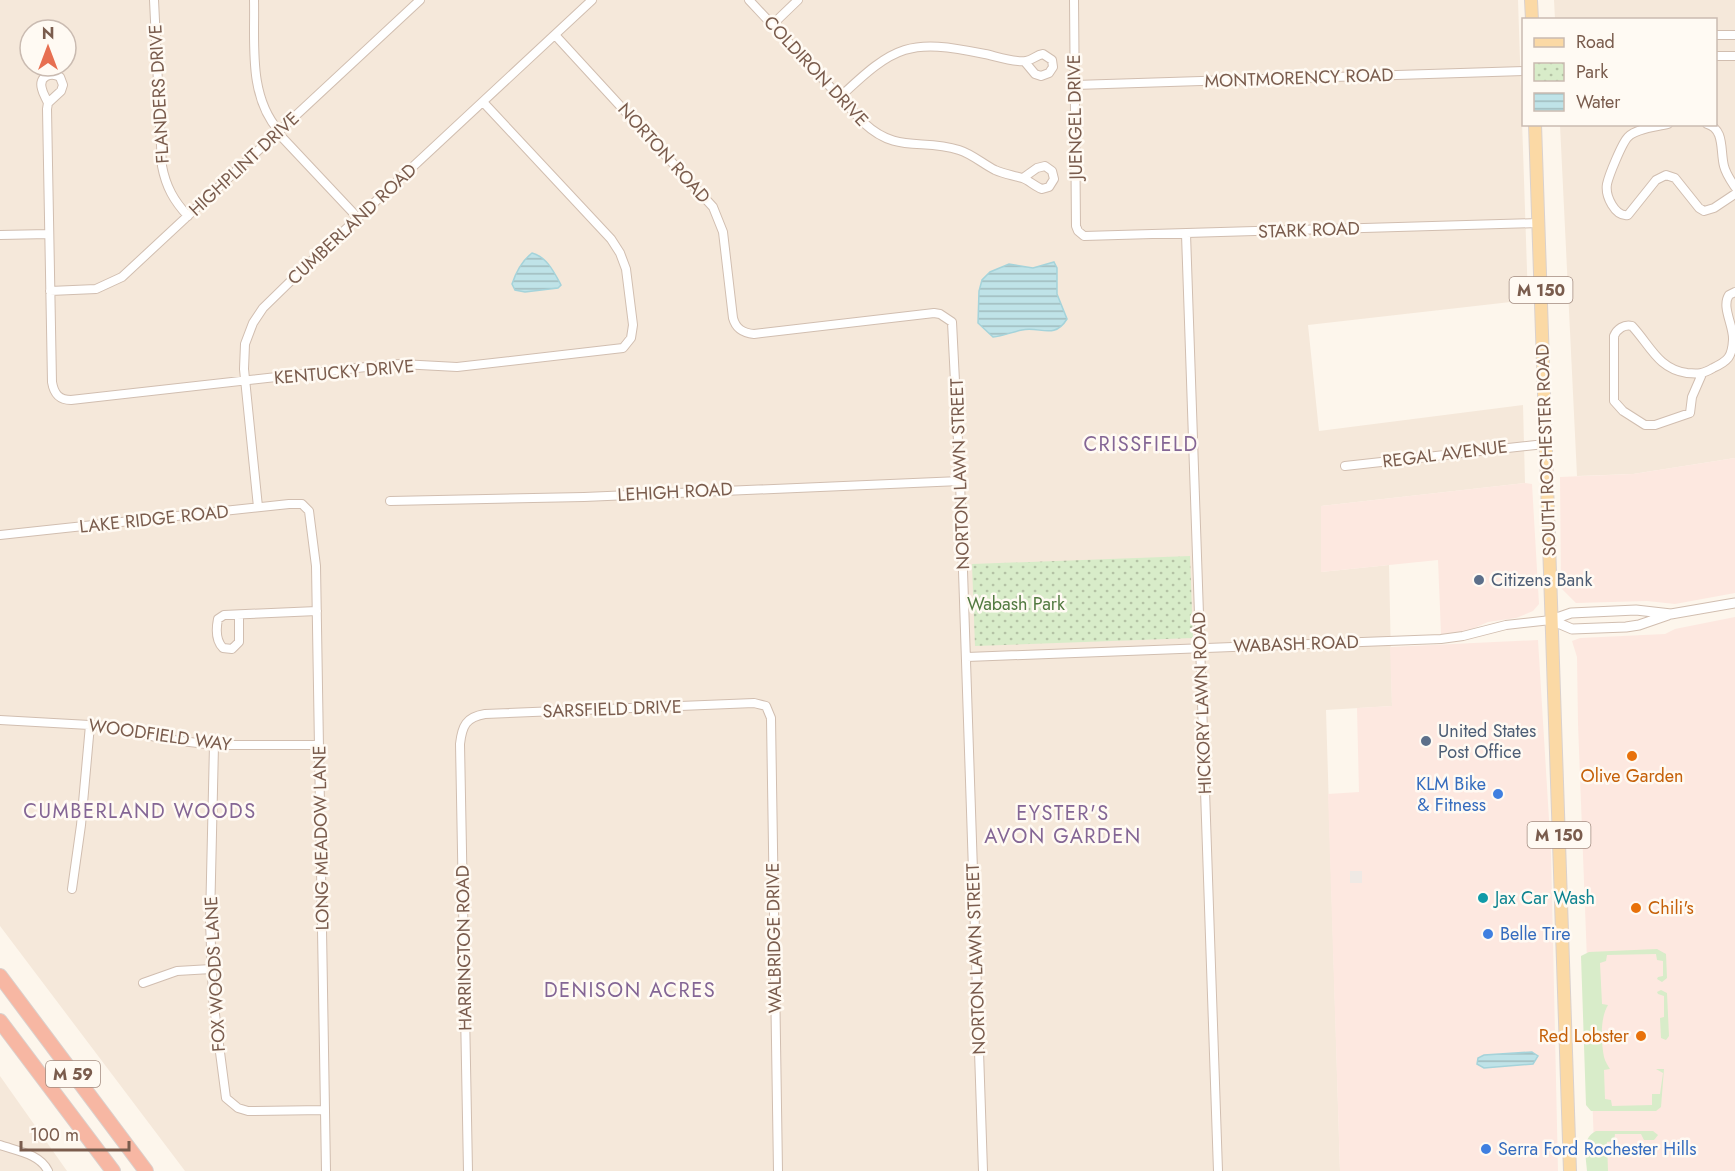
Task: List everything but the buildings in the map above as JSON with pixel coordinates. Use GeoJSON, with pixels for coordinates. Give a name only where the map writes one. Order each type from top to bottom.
{"type":"FeatureCollection","features":[{"type":"Feature","properties":{"kind":"highway","name":"M 59"},"geometry":{"type":"LineString","coordinates":[[0,976],[146,1171]]}},
{"type":"Feature","properties":{"kind":"highway","name":"M 59"},"geometry":{"type":"LineString","coordinates":[[0,1021],[113,1171]]}},
{"type":"Feature","properties":{"kind":"main road"},"geometry":{"type":"LineString","coordinates":[[1531,0],[1532,18]]}},
{"type":"Feature","properties":{"kind":"main road","name":"SOUTH ROCHESTER ROAD"},"geometry":{"type":"LineString","coordinates":[[1535,126],[1570,1171]]}},
{"type":"Feature","properties":{"kind":"street","name":"FLANDERS DRIVE"},"geometry":{"type":"LineString","coordinates":[[154,0],[162,166],[169,190],[179,206],[189,216]]}},
{"type":"Feature","properties":{"kind":"street"},"geometry":{"type":"LineString","coordinates":[[254,0],[259,90],[268,117],[278,132],[358,218]]}},
{"type":"Feature","properties":{"kind":"street","name":"HIGHPLINT DRIVE"},"geometry":{"type":"LineString","coordinates":[[50,291],[88,290],[115,282],[128,272],[420,0]]}},
{"type":"Feature","properties":{"kind":"street","name":"CUMBERLAND ROAD"},"geometry":{"type":"LineString","coordinates":[[258,507],[244,355],[245,344],[257,316],[269,301],[592,0]]}},
{"type":"Feature","properties":{"kind":"street","name":"COLDIRON DRIVE"},"geometry":{"type":"LineString","coordinates":[[749,0],[869,128],[888,140],[960,150],[1000,172],[1023,178]]}},
{"type":"Feature","properties":{"kind":"street"},"geometry":{"type":"LineString","coordinates":[[772,25],[798,0]]}},
{"type":"Feature","properties":{"kind":"street","name":"JUENGEL DRIVE"},"geometry":{"type":"LineString","coordinates":[[1074,0],[1076,226],[1080,234]]}},
{"type":"Feature","properties":{"kind":"street","name":"NORTON ROAD"},"geometry":{"type":"LineString","coordinates":[[555,35],[710,201],[722,227],[733,318],[740,330],[754,334],[934,313],[948,318]]}},
{"type":"Feature","properties":{"kind":"street"},"geometry":{"type":"LineString","coordinates":[[1717,35],[1735,35]]}},
{"type":"Feature","properties":{"kind":"street"},"geometry":{"type":"LineString","coordinates":[[840,97],[870,69],[891,54],[904,49],[939,46],[958,48],[1025,62]]}},
{"type":"Feature","properties":{"kind":"street"},"geometry":{"type":"LineString","coordinates":[[1717,56],[1735,56]]}},
{"type":"Feature","properties":{"kind":"street","name":"MONTMORENCY ROAD"},"geometry":{"type":"LineString","coordinates":[[1075,85],[1522,71]]}},
{"type":"Feature","properties":{"kind":"street","name":"KENTUCKY DRIVE"},"geometry":{"type":"LineString","coordinates":[[48,103],[52,382],[55,393],[61,398],[75,399],[401,364],[457,367],[616,350],[627,345],[633,334],[632,316],[626,269],[616,246],[483,102]]}},
{"type":"Feature","properties":{"kind":"street"},"geometry":{"type":"LineString","coordinates":[[1659,126],[1638,131],[1626,140],[1607,186],[1616,212],[1620,215],[1628,215],[1656,180],[1666,175],[1675,178],[1704,211],[1714,208],[1735,194]]}},
{"type":"Feature","properties":{"kind":"street"},"geometry":{"type":"LineString","coordinates":[[1711,126],[1720,135],[1725,169],[1735,187]]}},
{"type":"Feature","properties":{"kind":"street","name":"STARK ROAD"},"geometry":{"type":"LineString","coordinates":[[1080,234],[1087,237],[1538,223]]}},
{"type":"Feature","properties":{"kind":"street"},"geometry":{"type":"LineString","coordinates":[[0,235],[49,234]]}},
{"type":"Feature","properties":{"kind":"street","name":"HICKORY LAWN ROAD"},"geometry":{"type":"LineString","coordinates":[[1186,234],[1218,1171]]}},
{"type":"Feature","properties":{"kind":"street"},"geometry":{"type":"LineString","coordinates":[[1702,374],[1692,397],[1690,414],[1655,425],[1639,423],[1614,401],[1613,353],[1616,332],[1624,326],[1632,326],[1663,364],[1683,372],[1702,374],[1731,362],[1733,339],[1726,301],[1729,295],[1735,292]]}},
{"type":"Feature","properties":{"kind":"street","name":"NORTON LAWN STREET"},"geometry":{"type":"LineString","coordinates":[[948,318],[954,328],[983,1171]]}},
{"type":"Feature","properties":{"kind":"street","name":"REGAL AVENUE"},"geometry":{"type":"LineString","coordinates":[[1346,466],[1545,444]]}},
{"type":"Feature","properties":{"kind":"street","name":"LEHIGH ROAD"},"geometry":{"type":"LineString","coordinates":[[390,501],[584,497],[960,481]]}},
{"type":"Feature","properties":{"kind":"street","name":"LAKE RIDGE ROAD"},"geometry":{"type":"LineString","coordinates":[[0,535],[258,507],[297,504],[307,507]]}},
{"type":"Feature","properties":{"kind":"street","name":"LONG MEADOW LANE"},"geometry":{"type":"LineString","coordinates":[[307,507],[311,515],[315,549],[317,611],[326,1171]]}},
{"type":"Feature","properties":{"kind":"street"},"geometry":{"type":"LineString","coordinates":[[1551,620],[1572,629],[1639,626],[1671,614],[1735,603]]}},
{"type":"Feature","properties":{"kind":"street"},"geometry":{"type":"LineString","coordinates":[[1551,620],[1571,613],[1636,610],[1671,614]]}},
{"type":"Feature","properties":{"kind":"street"},"geometry":{"type":"LineString","coordinates":[[239,615],[239,642],[232,649],[223,648],[218,640],[218,620],[224,615],[317,611]]}},
{"type":"Feature","properties":{"kind":"street","name":"WABASH ROAD"},"geometry":{"type":"LineString","coordinates":[[967,657],[1441,639],[1506,625],[1551,620]]}},
{"type":"Feature","properties":{"kind":"street","name":"SARSFIELD DRIVE"},"geometry":{"type":"LineString","coordinates":[[463,726],[471,717],[496,713],[754,703],[766,706]]}},
{"type":"Feature","properties":{"kind":"street","name":"WALBRIDGE DRIVE"},"geometry":{"type":"LineString","coordinates":[[766,706],[770,712],[771,723],[778,1171]]}},
{"type":"Feature","properties":{"kind":"street","name":"WOODFIELD WAY"},"geometry":{"type":"LineString","coordinates":[[0,720],[90,725],[124,729],[165,739],[214,745],[319,745]]}},
{"type":"Feature","properties":{"kind":"street"},"geometry":{"type":"LineString","coordinates":[[72,889],[81,825],[90,725]]}},
{"type":"Feature","properties":{"kind":"street","name":"HARRINGTON ROAD"},"geometry":{"type":"LineString","coordinates":[[463,726],[460,744],[468,1171]]}},
{"type":"Feature","properties":{"kind":"street","name":"FOX WOODS LANE"},"geometry":{"type":"LineString","coordinates":[[214,745],[210,896],[211,969],[224,1091],[231,1104],[248,1112],[325,1110]]}},
{"type":"Feature","properties":{"kind":"street"},"geometry":{"type":"LineString","coordinates":[[143,982],[177,971],[211,969]]}},
{"type":"Feature","properties":{"kind":"street"},"geometry":{"type":"LineString","coordinates":[[0,1145],[36,1158],[45,1165],[48,1171]]}},
{"type":"Feature","properties":{"kind":"shaded area"},"geometry":{"type":"Polygon","coordinates":[[[0,0],[1518,0],[1528,300],[1308,325],[1319,431],[1523,405],[1525,483],[1321,506],[1321,572],[1389,565],[1392,706],[1326,710],[1340,1171],[185,1171],[0,926],[0,0]]]}},
{"type":"Feature","properties":{"kind":"shaded area"},"geometry":{"type":"Polygon","coordinates":[[[1554,0],[1735,0],[1735,458],[1633,474],[1577,476],[1560,126],[1717,126],[1717,18],[1555,18],[1554,0]]]}},
{"type":"Feature","properties":{"kind":"shaded area"},"geometry":{"type":"Polygon","coordinates":[[[1735,458],[1735,593],[1675,604],[1647,601],[1576,603],[1561,588],[1560,477],[1633,474],[1735,458]]]}},
{"type":"Feature","properties":{"kind":"shaded area"},"geometry":{"type":"Polygon","coordinates":[[[1532,484],[1539,604],[1533,611],[1516,618],[1488,622],[1465,632],[1441,634],[1438,560],[1321,572],[1321,506],[1532,484]]]}},
{"type":"Feature","properties":{"kind":"shaded area"},"geometry":{"type":"Polygon","coordinates":[[[1735,617],[1735,1171],[1595,1171],[1577,657],[1572,641],[1580,638],[1665,634],[1675,629],[1735,617]]]}},
{"type":"Feature","properties":{"kind":"shaded area"},"geometry":{"type":"Polygon","coordinates":[[[1538,640],[1551,852],[1558,1171],[1340,1171],[1328,794],[1359,792],[1357,708],[1392,706],[1390,647],[1538,640]]]}},
{"type":"Feature","properties":{"kind":"shaded area"},"geometry":{"type":"Polygon","coordinates":[[[1350,871],[1362,871],[1362,883],[1350,883],[1350,871]]]}},
{"type":"Feature","properties":{"kind":"shaded area"},"geometry":{"type":"Polygon","coordinates":[[[0,1076],[67,1171],[0,1171],[0,1076]]]}},
{"type":"Feature","properties":{"kind":"green space","name":"Wabash Park"},"geometry":{"type":"Polygon","coordinates":[[[1190,556],[1193,638],[975,646],[972,564],[1190,556]]]}},
{"type":"Feature","properties":{"kind":"green space"},"geometry":{"type":"Polygon","coordinates":[[[1657,949],[1666,954],[1667,978],[1662,982],[1657,979],[1663,976],[1663,961],[1657,960],[1656,954],[1607,955],[1606,961],[1600,963],[1602,1004],[1608,1005],[1602,1023],[1604,1057],[1610,1069],[1604,1070],[1605,1099],[1611,1100],[1612,1106],[1652,1105],[1652,1094],[1660,1094],[1663,1073],[1656,1069],[1664,1069],[1661,1107],[1656,1111],[1591,1111],[1586,1105],[1581,956],[1589,952],[1657,949]]]}},
{"type":"Feature","properties":{"kind":"green space"},"geometry":{"type":"Polygon","coordinates":[[[1661,990],[1667,993],[1669,1036],[1666,1040],[1661,1038],[1660,1018],[1664,1017],[1664,996],[1657,992],[1661,990]]]}},
{"type":"Feature","properties":{"kind":"green space"},"geometry":{"type":"Polygon","coordinates":[[[1596,1131],[1653,1131],[1658,1135],[1654,1140],[1644,1140],[1641,1134],[1615,1134],[1614,1141],[1607,1142],[1608,1171],[1587,1171],[1586,1143],[1591,1134],[1596,1131]]]}},
{"type":"Feature","properties":{"kind":"water"},"geometry":{"type":"Polygon","coordinates":[[[532,253],[542,258],[550,266],[561,285],[558,288],[525,292],[515,290],[512,284],[516,275],[532,253]]]}},
{"type":"Feature","properties":{"kind":"water"},"geometry":{"type":"Polygon","coordinates":[[[1054,262],[1057,268],[1057,294],[1067,319],[1062,325],[1052,331],[1029,329],[993,337],[978,323],[979,291],[982,280],[990,272],[1009,264],[1033,268],[1054,262]]]}},
{"type":"Feature","properties":{"kind":"water"},"geometry":{"type":"Polygon","coordinates":[[[1532,1052],[1538,1056],[1533,1064],[1484,1068],[1477,1064],[1478,1058],[1484,1055],[1532,1052]]]}},
{"type":"Feature","properties":{"kind":"place","name":"Citizens Bank"},"geometry":{"type":"Point","coordinates":[1479,580]}},
{"type":"Feature","properties":{"kind":"place","name":"United States Post Office"},"geometry":{"type":"Point","coordinates":[1426,741]}},
{"type":"Feature","properties":{"kind":"place","name":"Olive Garden"},"geometry":{"type":"Point","coordinates":[1632,756]}},
{"type":"Feature","properties":{"kind":"place","name":"KLM Bike & Fitness"},"geometry":{"type":"Point","coordinates":[1498,794]}},
{"type":"Feature","properties":{"kind":"place","name":"Jax Car Wash"},"geometry":{"type":"Point","coordinates":[1483,898]}},
{"type":"Feature","properties":{"kind":"place","name":"Chili's"},"geometry":{"type":"Point","coordinates":[1636,908]}},
{"type":"Feature","properties":{"kind":"place","name":"Belle Tire"},"geometry":{"type":"Point","coordinates":[1488,934]}},
{"type":"Feature","properties":{"kind":"place","name":"Red Lobster"},"geometry":{"type":"Point","coordinates":[1641,1036]}},
{"type":"Feature","properties":{"kind":"place","name":"Serra Ford Rochester Hills"},"geometry":{"type":"Point","coordinates":[1486,1149]}},
{"type":"Feature","properties":{"kind":"district","name":"CRISSFIELD"},"geometry":{"type":"Point","coordinates":[1141,444]}},
{"type":"Feature","properties":{"kind":"district","name":"CUMBERLAND WOODS"},"geometry":{"type":"Point","coordinates":[140,811]}},
{"type":"Feature","properties":{"kind":"district","name":"EYSTER'S AVON GARDEN"},"geometry":{"type":"Point","coordinates":[1063,824]}},
{"type":"Feature","properties":{"kind":"district","name":"DENISON ACRES"},"geometry":{"type":"Point","coordinates":[630,990]}}]}
